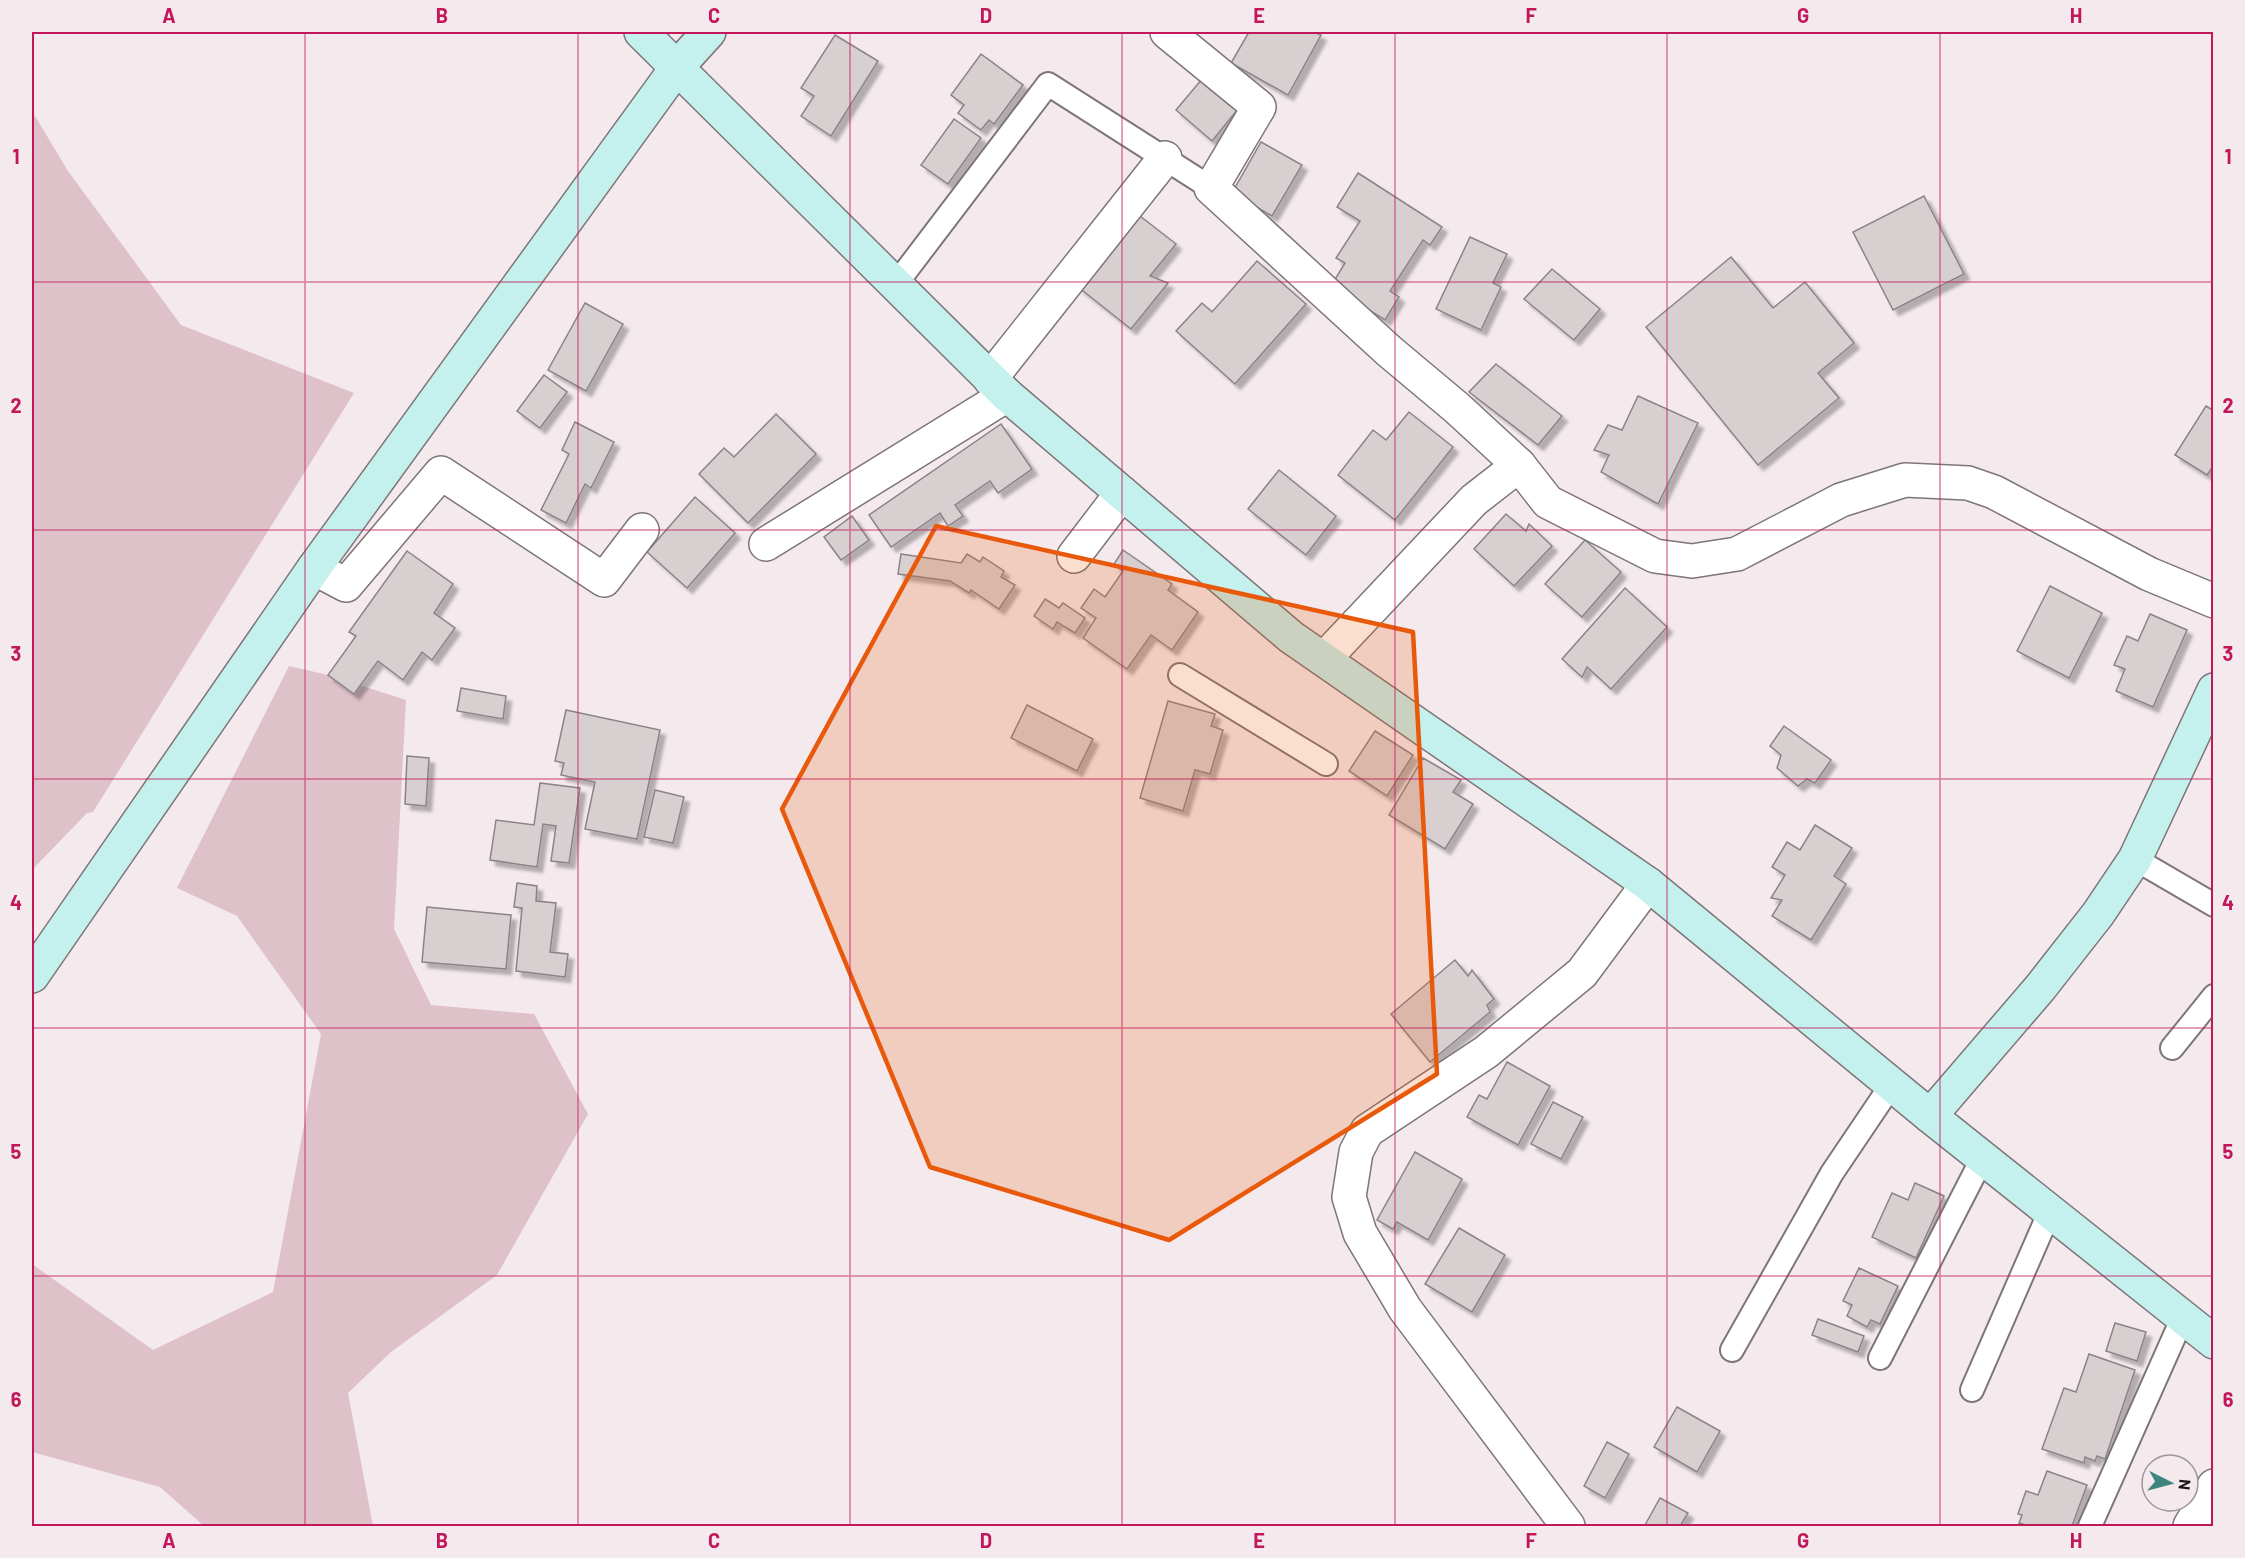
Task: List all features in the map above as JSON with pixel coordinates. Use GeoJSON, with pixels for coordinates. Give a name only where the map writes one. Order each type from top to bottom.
{"type":"FeatureCollection","features":[{"type":"Feature","properties":{"kind":"street"},"geometry":{"type":"LineString","coordinates":[[641,32],[678,66],[999,387],[1291,637],[1648,884],[1930,1116],[2214,1342]]}},
{"type":"Feature","properties":{"kind":"street"},"geometry":{"type":"LineString","coordinates":[[32,976],[314,568],[678,66],[709,32]]}},
{"type":"Feature","properties":{"kind":"street"},"geometry":{"type":"LineString","coordinates":[[1167,32],[1259,107],[1211,188],[1389,351],[1457,408],[1519,465],[1548,502],[1654,556],[1692,561],[1737,554],[1840,500],[1905,480],[1968,483],[1994,492],[2149,574],[2214,601]]}},
{"type":"Feature","properties":{"kind":"street"},"geometry":{"type":"LineString","coordinates":[[766,544],[999,387],[1165,158]]}},
{"type":"Feature","properties":{"kind":"street"},"geometry":{"type":"LineString","coordinates":[[1324,659],[1474,500],[1519,465]]}},
{"type":"Feature","properties":{"kind":"street"},"geometry":{"type":"LineString","coordinates":[[314,568],[346,585],[441,473],[604,580],[642,530]]}},
{"type":"Feature","properties":{"kind":"street"},"geometry":{"type":"LineString","coordinates":[[1074,556],[1122,493]]}},
{"type":"Feature","properties":{"kind":"street"},"geometry":{"type":"LineString","coordinates":[[1930,1116],[2040,988],[2098,914],[2135,860],[2214,690]]}},
{"type":"Feature","properties":{"kind":"street"},"geometry":{"type":"LineString","coordinates":[[1568,1527],[1405,1309],[1360,1233],[1349,1197],[1356,1152],[1367,1131],[1486,1052],[1582,973],[1648,884]]}},
{"type":"Feature","properties":{"kind":"street"},"geometry":{"type":"LineString","coordinates":[[2190,1527],[2214,1486]]}},
{"type":"Feature","properties":{"kind":"lane"},"geometry":{"type":"LineString","coordinates":[[896,284],[1048,84],[1211,188]]}},
{"type":"Feature","properties":{"kind":"lane"},"geometry":{"type":"LineString","coordinates":[[1180,675],[1326,764]]}},
{"type":"Feature","properties":{"kind":"lane"},"geometry":{"type":"LineString","coordinates":[[2135,860],[2214,905]]}},
{"type":"Feature","properties":{"kind":"lane"},"geometry":{"type":"LineString","coordinates":[[2172,1048],[2214,996]]}},
{"type":"Feature","properties":{"kind":"lane"},"geometry":{"type":"LineString","coordinates":[[1732,1350],[1832,1173],[1892,1084]]}},
{"type":"Feature","properties":{"kind":"lane"},"geometry":{"type":"LineString","coordinates":[[1880,1358],[1983,1157]]}},
{"type":"Feature","properties":{"kind":"lane"},"geometry":{"type":"LineString","coordinates":[[1972,1390],[2050,1211]]}},
{"type":"Feature","properties":{"kind":"lane"},"geometry":{"type":"LineString","coordinates":[[2090,1527],[2183,1317]]}},
{"type":"Feature","properties":{"kind":"highlighted area"},"geometry":{"type":"Polygon","coordinates":[[[936,526],[1413,632],[1437,1074],[1169,1240],[930,1167],[782,809],[936,526]]]}},
{"type":"Feature","properties":{"kind":"shaded area"},"geometry":{"type":"Polygon","coordinates":[[[32,111],[68,171],[181,325],[354,393],[93,812],[87,813],[32,870],[32,111]]]}},
{"type":"Feature","properties":{"kind":"shaded area"},"geometry":{"type":"Polygon","coordinates":[[[289,666],[328,675],[406,700],[394,929],[431,1005],[534,1014],[588,1114],[497,1275],[391,1352],[348,1393],[373,1526],[204,1526],[160,1487],[32,1452],[32,1264],[153,1350],[273,1292],[321,1034],[237,916],[177,888],[289,666]]]}},
{"type":"Feature","properties":{"kind":"building"},"geometry":{"type":"Polygon","coordinates":[[[1249,32],[1314,32],[1321,35],[1288,95],[1231,63],[1249,32]]]}},
{"type":"Feature","properties":{"kind":"building"},"geometry":{"type":"Polygon","coordinates":[[[835,35],[878,61],[831,136],[801,116],[814,96],[801,88],[835,35]]]}},
{"type":"Feature","properties":{"kind":"building"},"geometry":{"type":"Polygon","coordinates":[[[981,54],[1023,85],[994,124],[989,120],[981,130],[958,113],[964,105],[951,95],[981,54]]]}},
{"type":"Feature","properties":{"kind":"building"},"geometry":{"type":"Polygon","coordinates":[[[1202,79],[1238,109],[1212,141],[1176,110],[1202,79]]]}},
{"type":"Feature","properties":{"kind":"building"},"geometry":{"type":"Polygon","coordinates":[[[954,119],[981,138],[948,184],[921,165],[954,119]]]}},
{"type":"Feature","properties":{"kind":"building"},"geometry":{"type":"Polygon","coordinates":[[[1261,142],[1302,165],[1272,216],[1232,193],[1261,142]]]}},
{"type":"Feature","properties":{"kind":"building"},"geometry":{"type":"Polygon","coordinates":[[[1358,173],[1442,227],[1430,245],[1423,240],[1390,291],[1399,297],[1385,320],[1331,286],[1345,263],[1336,258],[1360,221],[1337,207],[1358,173]]]}},
{"type":"Feature","properties":{"kind":"building"},"geometry":{"type":"Polygon","coordinates":[[[1924,196],[1964,274],[1893,310],[1853,232],[1924,196]]]}},
{"type":"Feature","properties":{"kind":"building"},"geometry":{"type":"Polygon","coordinates":[[[1136,213],[1176,244],[1150,276],[1168,283],[1131,329],[1078,287],[1136,213]]]}},
{"type":"Feature","properties":{"kind":"building"},"geometry":{"type":"Polygon","coordinates":[[[1470,237],[1507,254],[1493,283],[1501,287],[1481,330],[1436,309],[1470,237]]]}},
{"type":"Feature","properties":{"kind":"building"},"geometry":{"type":"Polygon","coordinates":[[[1731,257],[1773,308],[1805,282],[1854,343],[1818,373],[1839,398],[1758,465],[1646,327],[1731,257]]]}},
{"type":"Feature","properties":{"kind":"building"},"geometry":{"type":"Polygon","coordinates":[[[1257,261],[1306,304],[1235,384],[1176,331],[1202,303],[1212,312],[1257,261]]]}},
{"type":"Feature","properties":{"kind":"building"},"geometry":{"type":"Polygon","coordinates":[[[1552,269],[1600,309],[1574,340],[1524,299],[1552,269]]]}},
{"type":"Feature","properties":{"kind":"building"},"geometry":{"type":"Polygon","coordinates":[[[585,303],[623,324],[586,391],[548,370],[585,303]]]}},
{"type":"Feature","properties":{"kind":"building"},"geometry":{"type":"Polygon","coordinates":[[[1496,364],[1562,416],[1538,445],[1469,392],[1496,364]]]}},
{"type":"Feature","properties":{"kind":"building"},"geometry":{"type":"Polygon","coordinates":[[[544,375],[567,392],[540,428],[517,411],[544,375]]]}},
{"type":"Feature","properties":{"kind":"building"},"geometry":{"type":"Polygon","coordinates":[[[1638,396],[1698,423],[1658,504],[1601,472],[1609,455],[1594,450],[1608,425],[1622,430],[1638,396]]]}},
{"type":"Feature","properties":{"kind":"building"},"geometry":{"type":"Polygon","coordinates":[[[2206,406],[2214,411],[2214,465],[2207,475],[2175,455],[2206,406]]]}},
{"type":"Feature","properties":{"kind":"building"},"geometry":{"type":"Polygon","coordinates":[[[1409,412],[1453,447],[1395,520],[1338,475],[1373,430],[1386,440],[1409,412]]]}},
{"type":"Feature","properties":{"kind":"building"},"geometry":{"type":"Polygon","coordinates":[[[776,414],[816,454],[748,523],[699,474],[724,448],[734,457],[776,414]]]}},
{"type":"Feature","properties":{"kind":"building"},"geometry":{"type":"Polygon","coordinates":[[[575,422],[614,442],[591,488],[585,484],[566,523],[541,510],[569,454],[562,450],[575,422]]]}},
{"type":"Feature","properties":{"kind":"building"},"geometry":{"type":"Polygon","coordinates":[[[1001,424],[1032,469],[998,493],[990,481],[955,505],[963,516],[948,526],[940,513],[891,547],[869,515],[1001,424]]]}},
{"type":"Feature","properties":{"kind":"building"},"geometry":{"type":"Polygon","coordinates":[[[1279,470],[1336,516],[1306,555],[1248,509],[1279,470]]]}},
{"type":"Feature","properties":{"kind":"building"},"geometry":{"type":"Polygon","coordinates":[[[695,497],[735,533],[687,588],[647,552],[695,497]]]}},
{"type":"Feature","properties":{"kind":"building"},"geometry":{"type":"Polygon","coordinates":[[[1506,514],[1526,531],[1529,524],[1552,546],[1514,586],[1474,549],[1506,514]]]}},
{"type":"Feature","properties":{"kind":"building"},"geometry":{"type":"Polygon","coordinates":[[[852,516],[869,540],[841,560],[824,537],[852,516]]]}},
{"type":"Feature","properties":{"kind":"building"},"geometry":{"type":"Polygon","coordinates":[[[1585,540],[1621,572],[1582,617],[1545,584],[1585,540]]]}},
{"type":"Feature","properties":{"kind":"building"},"geometry":{"type":"Polygon","coordinates":[[[1123,550],[1172,584],[1168,590],[1198,612],[1172,650],[1151,635],[1127,669],[1083,638],[1096,618],[1081,608],[1094,589],[1105,597],[1123,571],[1114,564],[1123,550]]]}},
{"type":"Feature","properties":{"kind":"building"},"geometry":{"type":"Polygon","coordinates":[[[407,551],[453,584],[434,613],[455,628],[432,660],[422,652],[403,680],[378,661],[354,694],[328,675],[356,636],[349,632],[407,551]]]}},
{"type":"Feature","properties":{"kind":"building"},"geometry":{"type":"Polygon","coordinates":[[[901,554],[961,563],[967,554],[980,562],[983,557],[1004,571],[1001,577],[1015,585],[999,609],[971,590],[969,593],[950,581],[898,574],[901,554]]]}},
{"type":"Feature","properties":{"kind":"building"},"geometry":{"type":"Polygon","coordinates":[[[2050,586],[2102,613],[2069,678],[2017,651],[2050,586]]]}},
{"type":"Feature","properties":{"kind":"building"},"geometry":{"type":"Polygon","coordinates":[[[1625,588],[1667,627],[1611,689],[1587,667],[1582,677],[1562,659],[1625,588]]]}},
{"type":"Feature","properties":{"kind":"building"},"geometry":{"type":"Polygon","coordinates":[[[1045,599],[1059,608],[1063,603],[1085,618],[1075,633],[1057,622],[1053,629],[1034,616],[1045,599]]]}},
{"type":"Feature","properties":{"kind":"building"},"geometry":{"type":"Polygon","coordinates":[[[2150,614],[2187,630],[2153,707],[2116,691],[2125,669],[2114,665],[2127,636],[2138,641],[2150,614]]]}},
{"type":"Feature","properties":{"kind":"building"},"geometry":{"type":"Polygon","coordinates":[[[461,688],[506,696],[503,719],[457,711],[461,688]]]}},
{"type":"Feature","properties":{"kind":"building"},"geometry":{"type":"Polygon","coordinates":[[[1168,701],[1215,714],[1211,726],[1223,730],[1210,774],[1195,770],[1183,811],[1140,798],[1168,701]]]}},
{"type":"Feature","properties":{"kind":"building"},"geometry":{"type":"Polygon","coordinates":[[[1027,705],[1093,739],[1077,771],[1011,738],[1027,705]]]}},
{"type":"Feature","properties":{"kind":"building"},"geometry":{"type":"Polygon","coordinates":[[[566,710],[660,730],[637,839],[585,829],[595,782],[561,775],[564,763],[555,761],[566,710]]]}},
{"type":"Feature","properties":{"kind":"building"},"geometry":{"type":"Polygon","coordinates":[[[1784,726],[1831,760],[1815,783],[1807,779],[1798,786],[1777,768],[1781,755],[1770,746],[1784,726]]]}},
{"type":"Feature","properties":{"kind":"building"},"geometry":{"type":"Polygon","coordinates":[[[1375,731],[1413,755],[1387,796],[1349,771],[1375,731]]]}},
{"type":"Feature","properties":{"kind":"building"},"geometry":{"type":"Polygon","coordinates":[[[407,756],[429,758],[426,806],[405,804],[407,756]]]}},
{"type":"Feature","properties":{"kind":"building"},"geometry":{"type":"Polygon","coordinates":[[[1423,758],[1461,780],[1453,792],[1473,804],[1445,849],[1389,815],[1423,758]]]}},
{"type":"Feature","properties":{"kind":"building"},"geometry":{"type":"Polygon","coordinates":[[[540,783],[580,788],[569,863],[551,861],[556,826],[543,824],[537,867],[490,860],[496,820],[534,825],[540,783]]]}},
{"type":"Feature","properties":{"kind":"building"},"geometry":{"type":"Polygon","coordinates":[[[655,790],[684,797],[673,843],[644,837],[655,790]]]}},
{"type":"Feature","properties":{"kind":"building"},"geometry":{"type":"Polygon","coordinates":[[[1815,825],[1852,848],[1834,876],[1846,884],[1811,940],[1772,916],[1782,900],[1771,898],[1785,875],[1772,867],[1787,842],[1800,850],[1815,825]]]}},
{"type":"Feature","properties":{"kind":"building"},"geometry":{"type":"Polygon","coordinates":[[[517,883],[537,886],[536,901],[556,903],[550,952],[568,954],[565,977],[516,971],[522,908],[514,907],[517,883]]]}},
{"type":"Feature","properties":{"kind":"building"},"geometry":{"type":"Polygon","coordinates":[[[427,907],[511,915],[506,969],[422,962],[427,907]]]}},
{"type":"Feature","properties":{"kind":"building"},"geometry":{"type":"Polygon","coordinates":[[[1455,960],[1468,976],[1472,970],[1494,999],[1487,1005],[1490,1012],[1430,1062],[1391,1014],[1455,960]]]}},
{"type":"Feature","properties":{"kind":"building"},"geometry":{"type":"Polygon","coordinates":[[[1507,1062],[1550,1086],[1518,1145],[1467,1117],[1479,1095],[1487,1099],[1507,1062]]]}},
{"type":"Feature","properties":{"kind":"building"},"geometry":{"type":"Polygon","coordinates":[[[1553,1102],[1583,1117],[1561,1159],[1531,1144],[1553,1102]]]}},
{"type":"Feature","properties":{"kind":"building"},"geometry":{"type":"Polygon","coordinates":[[[1415,1152],[1462,1179],[1428,1240],[1397,1222],[1393,1229],[1377,1220],[1415,1152]]]}},
{"type":"Feature","properties":{"kind":"building"},"geometry":{"type":"Polygon","coordinates":[[[1915,1183],[1944,1196],[1916,1258],[1872,1237],[1892,1193],[1908,1200],[1915,1183]]]}},
{"type":"Feature","properties":{"kind":"building"},"geometry":{"type":"Polygon","coordinates":[[[1459,1228],[1505,1255],[1472,1312],[1425,1284],[1459,1228]]]}},
{"type":"Feature","properties":{"kind":"building"},"geometry":{"type":"Polygon","coordinates":[[[1859,1268],[1898,1286],[1880,1324],[1871,1320],[1867,1327],[1847,1316],[1852,1305],[1843,1301],[1859,1268]]]}},
{"type":"Feature","properties":{"kind":"building"},"geometry":{"type":"Polygon","coordinates":[[[1818,1319],[1864,1336],[1858,1352],[1812,1335],[1818,1319]]]}},
{"type":"Feature","properties":{"kind":"building"},"geometry":{"type":"Polygon","coordinates":[[[2115,1323],[2146,1332],[2137,1361],[2106,1351],[2115,1323]]]}},
{"type":"Feature","properties":{"kind":"building"},"geometry":{"type":"Polygon","coordinates":[[[2089,1354],[2135,1370],[2105,1459],[2097,1456],[2095,1461],[2085,1457],[2084,1463],[2042,1449],[2064,1388],[2076,1392],[2089,1354]]]}},
{"type":"Feature","properties":{"kind":"building"},"geometry":{"type":"Polygon","coordinates":[[[1677,1407],[1720,1431],[1697,1472],[1654,1447],[1677,1407]]]}},
{"type":"Feature","properties":{"kind":"building"},"geometry":{"type":"Polygon","coordinates":[[[1607,1442],[1629,1454],[1605,1498],[1584,1486],[1607,1442]]]}},
{"type":"Feature","properties":{"kind":"building"},"geometry":{"type":"Polygon","coordinates":[[[2047,1471],[2087,1485],[2072,1526],[2029,1526],[2019,1523],[2022,1515],[2018,1514],[2026,1491],[2038,1495],[2047,1471]]]}},
{"type":"Feature","properties":{"kind":"building"},"geometry":{"type":"Polygon","coordinates":[[[1660,1498],[1688,1513],[1680,1526],[1645,1525],[1660,1498]]]}}]}
